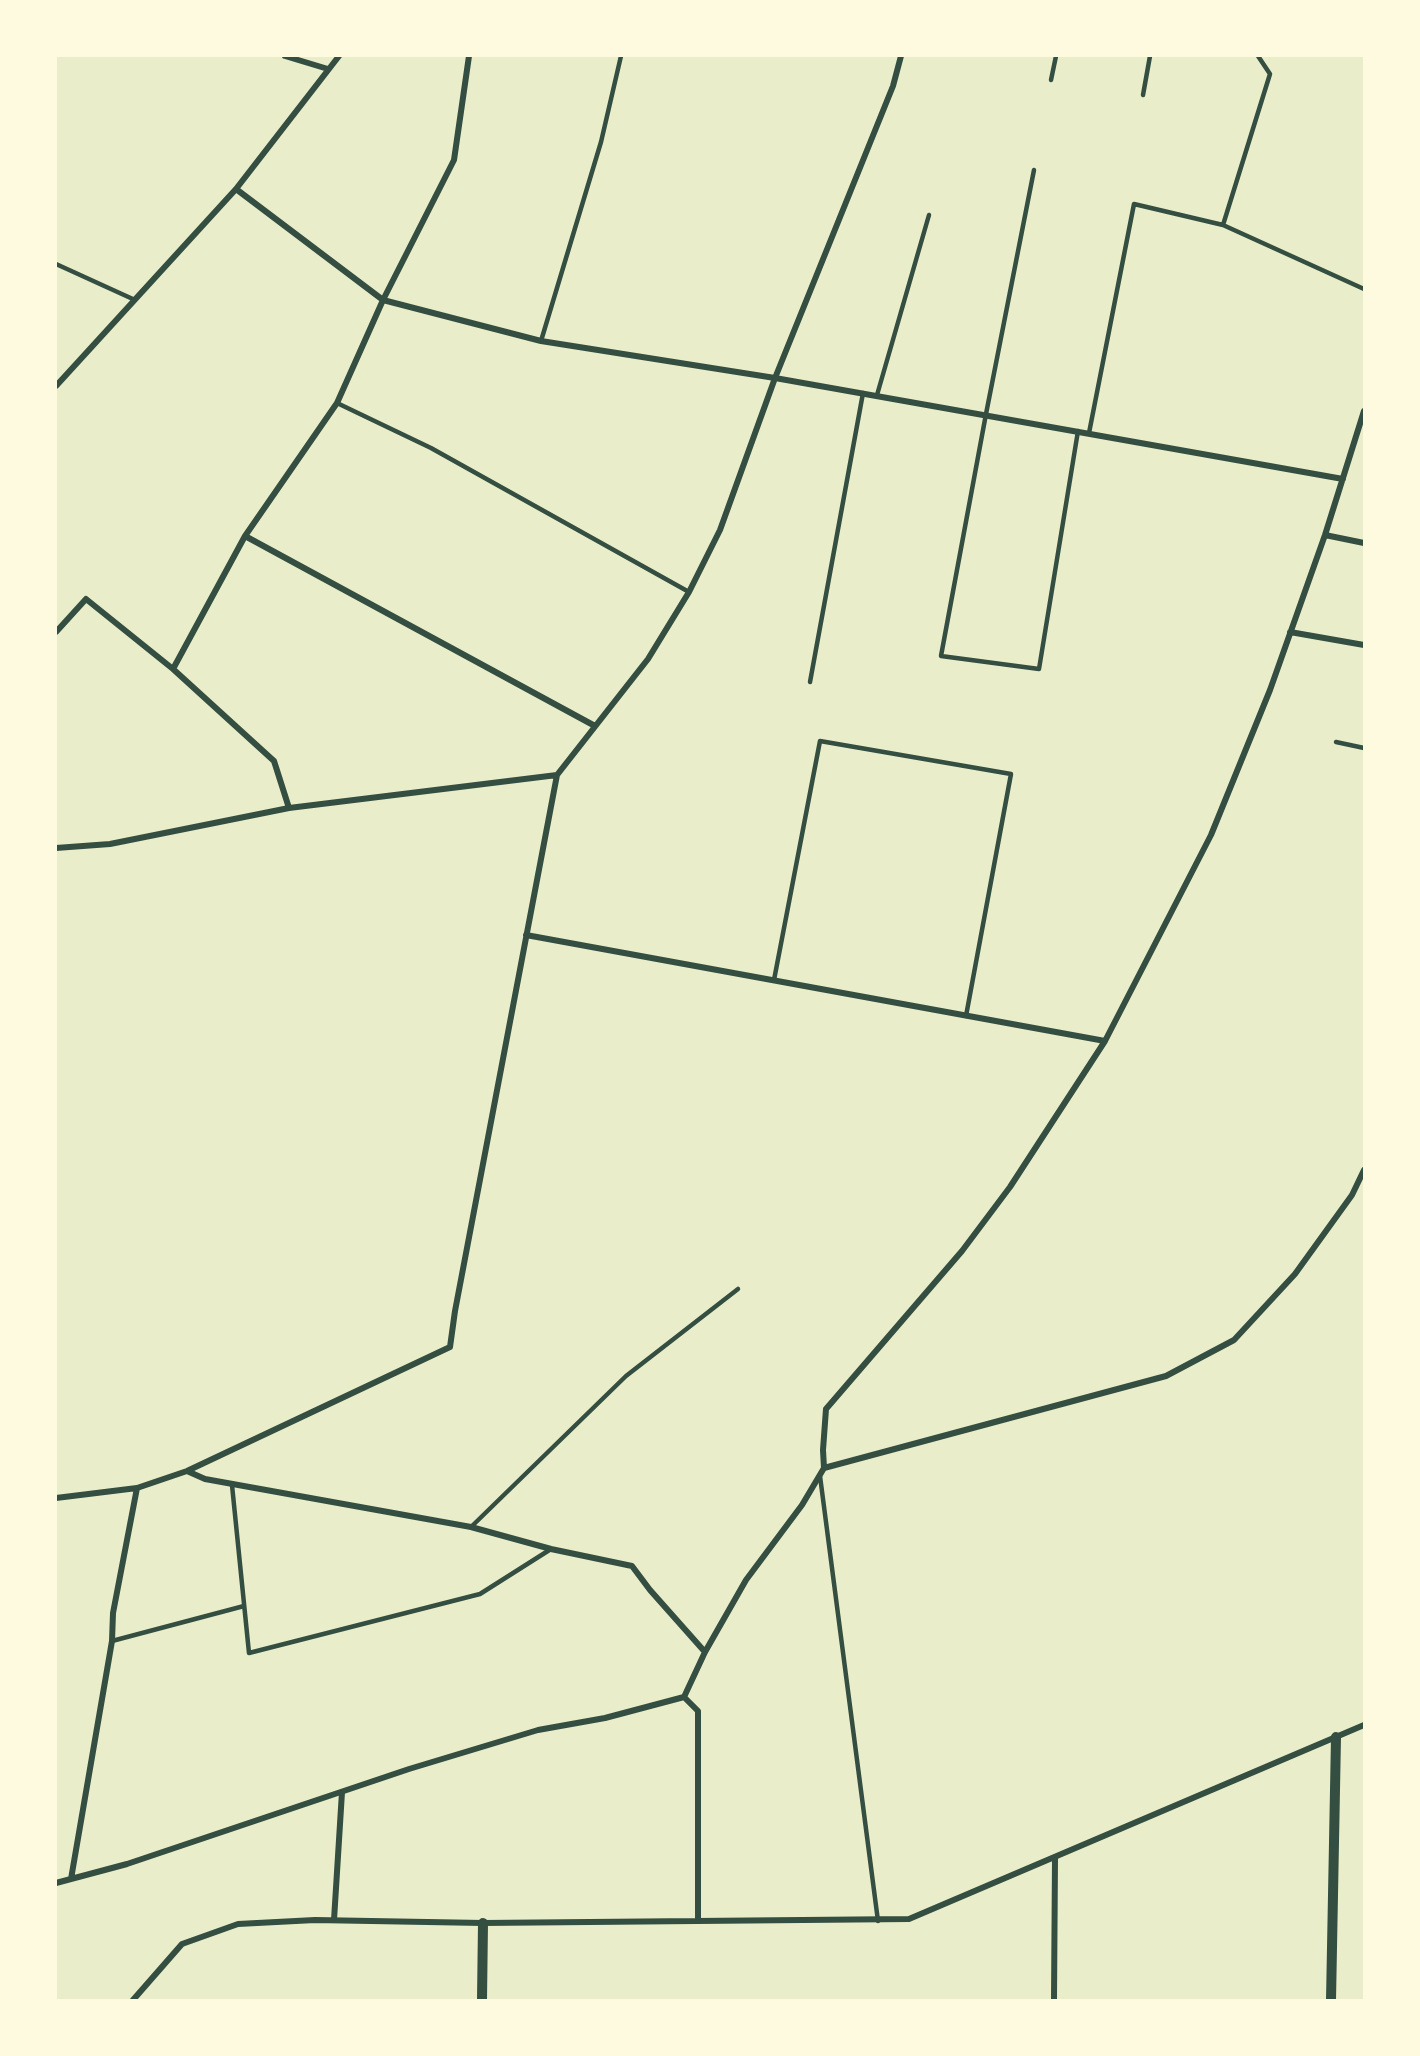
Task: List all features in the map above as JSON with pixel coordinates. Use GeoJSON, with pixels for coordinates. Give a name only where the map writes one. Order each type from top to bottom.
{"type":"FeatureCollection","features":[{"type":"Feature","properties":{"kind":"street"},"geometry":{"type":"LineString","coordinates":[[285,56],[328,69]]}},
{"type":"Feature","properties":{"kind":"street"},"geometry":{"type":"LineString","coordinates":[[56,386],[236,189],[339,56]]}},
{"type":"Feature","properties":{"kind":"street"},"geometry":{"type":"LineString","coordinates":[[172,669],[245,536],[338,403],[383,300],[453,160],[469,56]]}},
{"type":"Feature","properties":{"kind":"street"},"geometry":{"type":"LineString","coordinates":[[56,1498],[137,1488],[187,1471],[450,1347],[557,774],[648,659],[689,592],[720,530],[775,378],[893,86],[901,56]]}},
{"type":"Feature","properties":{"kind":"street"},"geometry":{"type":"LineString","coordinates":[[236,189],[383,300],[541,341],[877,395],[1343,479]]}},
{"type":"Feature","properties":{"kind":"street"},"geometry":{"type":"LineString","coordinates":[[56,1883],[127,1864],[342,1791],[538,1730],[605,1718],[684,1696],[705,1652],[746,1580],[802,1506],[825,1467],[823,1450],[826,1409],[962,1251],[1010,1187],[1105,1041],[1211,835],[1269,690],[1325,535],[1365,411]]}},
{"type":"Feature","properties":{"kind":"street"},"geometry":{"type":"LineString","coordinates":[[1325,535],[1365,543]]}},
{"type":"Feature","properties":{"kind":"street"},"geometry":{"type":"LineString","coordinates":[[245,536],[595,726]]}},
{"type":"Feature","properties":{"kind":"street"},"geometry":{"type":"LineString","coordinates":[[56,632],[86,599],[172,669],[274,761],[289,808]]}},
{"type":"Feature","properties":{"kind":"street"},"geometry":{"type":"LineString","coordinates":[[1290,632],[1365,645]]}},
{"type":"Feature","properties":{"kind":"street"},"geometry":{"type":"LineString","coordinates":[[56,848],[110,844],[289,808],[557,774]]}},
{"type":"Feature","properties":{"kind":"street"},"geometry":{"type":"LineString","coordinates":[[526,935],[1105,1041]]}},
{"type":"Feature","properties":{"kind":"street"},"geometry":{"type":"LineString","coordinates":[[825,1467],[1166,1376],[1234,1340],[1295,1274],[1352,1195],[1365,1170]]}},
{"type":"Feature","properties":{"kind":"street"},"geometry":{"type":"LineString","coordinates":[[187,1471],[205,1479],[232,1485],[471,1527],[551,1549],[632,1566],[650,1590],[705,1652]]}},
{"type":"Feature","properties":{"kind":"street"},"geometry":{"type":"LineString","coordinates":[[71,1879],[112,1641],[113,1613],[137,1488]]}},
{"type":"Feature","properties":{"kind":"street"},"geometry":{"type":"LineString","coordinates":[[684,1696],[698,1711],[698,1921]]}},
{"type":"Feature","properties":{"kind":"street"},"geometry":{"type":"LineString","coordinates":[[133,2001],[182,1944],[238,1924],[334,1920],[483,1923],[909,1919],[1365,1725]]}},
{"type":"Feature","properties":{"kind":"street"},"geometry":{"type":"LineString","coordinates":[[1331,2001],[1336,1737]]}},
{"type":"Feature","properties":{"kind":"street"},"geometry":{"type":"LineString","coordinates":[[334,1920],[342,1791]]}},
{"type":"Feature","properties":{"kind":"street"},"geometry":{"type":"LineString","coordinates":[[1054,2001],[1055,1858]]}},
{"type":"Feature","properties":{"kind":"street"},"geometry":{"type":"LineString","coordinates":[[482,2001],[483,1923]]}},
{"type":"Feature","properties":{"kind":"lane"},"geometry":{"type":"LineString","coordinates":[[541,341],[601,142],[621,56]]}},
{"type":"Feature","properties":{"kind":"lane"},"geometry":{"type":"LineString","coordinates":[[1051,80],[1056,56]]}},
{"type":"Feature","properties":{"kind":"lane"},"geometry":{"type":"LineString","coordinates":[[1143,95],[1150,56]]}},
{"type":"Feature","properties":{"kind":"lane"},"geometry":{"type":"LineString","coordinates":[[1223,225],[1270,74],[1258,56]]}},
{"type":"Feature","properties":{"kind":"lane"},"geometry":{"type":"LineString","coordinates":[[1034,170],[941,656],[1039,669],[1078,431]]}},
{"type":"Feature","properties":{"kind":"lane"},"geometry":{"type":"LineString","coordinates":[[1089,433],[1134,204],[1223,225],[1365,289]]}},
{"type":"Feature","properties":{"kind":"lane"},"geometry":{"type":"LineString","coordinates":[[877,395],[929,215]]}},
{"type":"Feature","properties":{"kind":"lane"},"geometry":{"type":"LineString","coordinates":[[56,264],[135,300]]}},
{"type":"Feature","properties":{"kind":"lane"},"geometry":{"type":"LineString","coordinates":[[810,682],[863,393]]}},
{"type":"Feature","properties":{"kind":"lane"},"geometry":{"type":"LineString","coordinates":[[338,403],[431,448],[689,592]]}},
{"type":"Feature","properties":{"kind":"lane"},"geometry":{"type":"LineString","coordinates":[[774,980],[820,741],[1011,774],[966,1016]]}},
{"type":"Feature","properties":{"kind":"lane"},"geometry":{"type":"LineString","coordinates":[[1336,742],[1365,748]]}},
{"type":"Feature","properties":{"kind":"lane"},"geometry":{"type":"LineString","coordinates":[[471,1527],[626,1376],[738,1289]]}},
{"type":"Feature","properties":{"kind":"lane"},"geometry":{"type":"LineString","coordinates":[[820,1476],[878,1921]]}},
{"type":"Feature","properties":{"kind":"lane"},"geometry":{"type":"LineString","coordinates":[[232,1485],[249,1653],[480,1594],[551,1549]]}},
{"type":"Feature","properties":{"kind":"lane"},"geometry":{"type":"LineString","coordinates":[[112,1641],[244,1606]]}}]}
